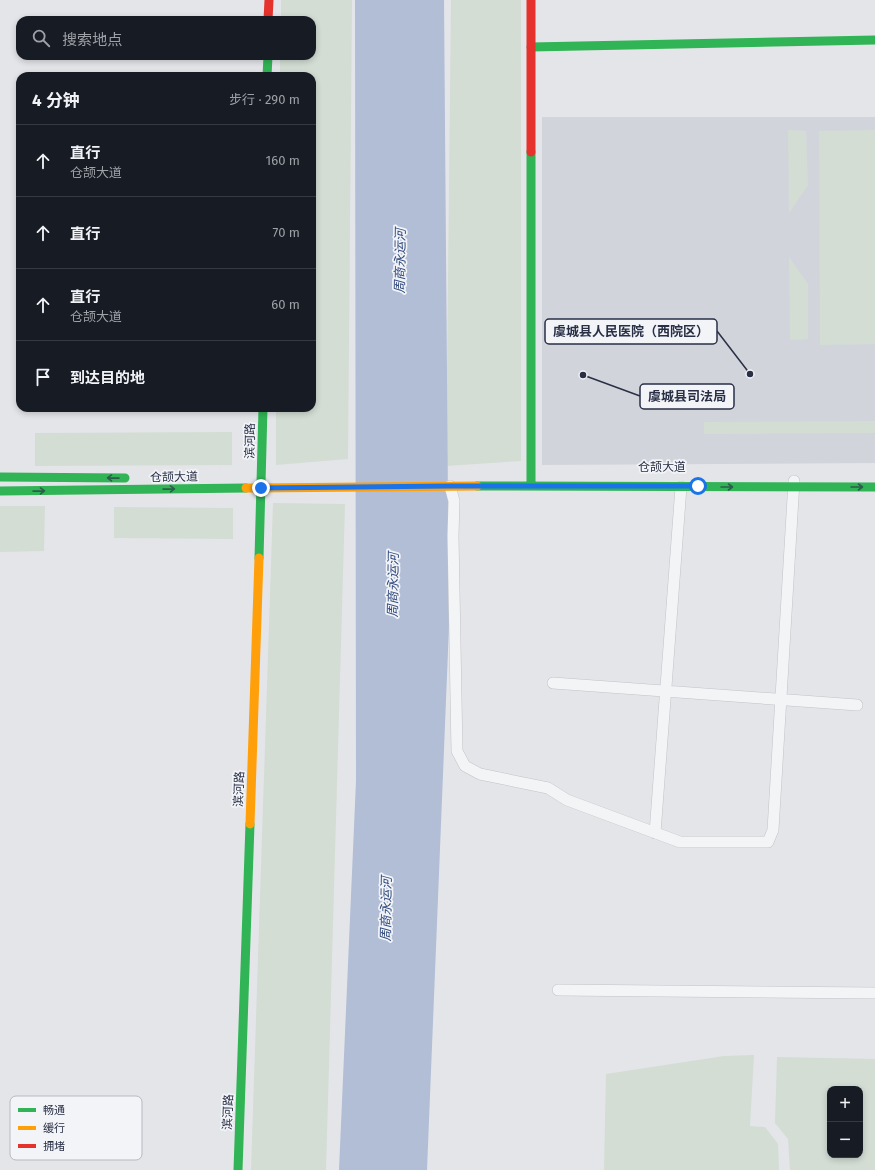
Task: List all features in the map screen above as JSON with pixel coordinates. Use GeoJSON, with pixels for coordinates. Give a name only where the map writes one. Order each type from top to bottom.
{"type":"FeatureCollection","features":[{"type":"Feature","properties":{"kind":"street"},"geometry":{"type":"LineString","coordinates":[[268,16],[269,0]]}},
{"type":"Feature","properties":{"kind":"street"},"geometry":{"type":"LineString","coordinates":[[531,0],[531,483]]}},
{"type":"Feature","properties":{"kind":"street"},"geometry":{"type":"LineString","coordinates":[[531,47],[875,40]]}},
{"type":"Feature","properties":{"kind":"street"},"geometry":{"type":"LineString","coordinates":[[268,60],[268,72]]}},
{"type":"Feature","properties":{"kind":"street","name":"滨河路"},"geometry":{"type":"LineString","coordinates":[[238,1170],[262,484],[263,412]]}},
{"type":"Feature","properties":{"kind":"street","name":"仓颉大道"},"geometry":{"type":"LineString","coordinates":[[0,477],[138,478]]}},
{"type":"Feature","properties":{"kind":"street","name":"仓颉大道"},"geometry":{"type":"LineString","coordinates":[[531,483],[681,486],[794,483],[875,478]]}},
{"type":"Feature","properties":{"kind":"street","name":"仓颉大道"},"geometry":{"type":"LineString","coordinates":[[215,479],[262,484]]}},
{"type":"Feature","properties":{"kind":"street"},"geometry":{"type":"LineString","coordinates":[[450,483],[454,501],[453,536],[457,751],[465,766],[480,774],[548,788],[567,800],[680,842],[768,842],[773,830],[794,483]]}},
{"type":"Feature","properties":{"kind":"street","name":"仓颉大道"},"geometry":{"type":"LineString","coordinates":[[0,491],[262,484],[450,483],[794,483],[875,487]]}},
{"type":"Feature","properties":{"kind":"street"},"geometry":{"type":"LineString","coordinates":[[655,833],[681,486]]}},
{"type":"Feature","properties":{"kind":"street"},"geometry":{"type":"LineString","coordinates":[[553,683],[857,705]]}},
{"type":"Feature","properties":{"kind":"street"},"geometry":{"type":"LineString","coordinates":[[558,990],[875,993]]}},
{"type":"Feature","properties":{"kind":"shaded area"},"geometry":{"type":"Polygon","coordinates":[[[281,0],[352,0],[348,459],[276,465],[276,412],[316,412],[316,72],[280,72],[280,60],[316,60],[316,16],[281,16],[281,0]]]}},
{"type":"Feature","properties":{"kind":"shaded area"},"geometry":{"type":"Polygon","coordinates":[[[451,0],[521,0],[521,461],[446,466],[451,0]]]}},
{"type":"Feature","properties":{"kind":"shaded area"},"geometry":{"type":"Polygon","coordinates":[[[542,117],[875,117],[875,463],[542,465],[542,117]]]}},
{"type":"Feature","properties":{"kind":"shaded area"},"geometry":{"type":"Polygon","coordinates":[[[788,130],[806,131],[808,185],[789,213],[788,130]]]}},
{"type":"Feature","properties":{"kind":"shaded area"},"geometry":{"type":"Polygon","coordinates":[[[875,130],[875,344],[820,345],[819,131],[875,130]]]}},
{"type":"Feature","properties":{"kind":"shaded area"},"geometry":{"type":"Polygon","coordinates":[[[789,257],[808,284],[808,339],[790,340],[789,257]]]}},
{"type":"Feature","properties":{"kind":"shaded area"},"geometry":{"type":"Polygon","coordinates":[[[875,421],[875,433],[704,434],[704,422],[875,421]]]}},
{"type":"Feature","properties":{"kind":"shaded area"},"geometry":{"type":"Polygon","coordinates":[[[232,432],[232,465],[35,466],[35,433],[232,432]]]}},
{"type":"Feature","properties":{"kind":"shaded area"},"geometry":{"type":"Polygon","coordinates":[[[273,503],[345,504],[326,1170],[251,1170],[273,503]]]}},
{"type":"Feature","properties":{"kind":"shaded area"},"geometry":{"type":"Polygon","coordinates":[[[0,506],[45,506],[44,551],[0,552],[0,506]]]}},
{"type":"Feature","properties":{"kind":"shaded area"},"geometry":{"type":"Polygon","coordinates":[[[114,507],[233,508],[233,539],[114,538],[114,507]]]}},
{"type":"Feature","properties":{"kind":"shaded area"},"geometry":{"type":"Polygon","coordinates":[[[754,1055],[750,1126],[765,1127],[778,1144],[779,1170],[604,1170],[606,1074],[724,1056],[754,1055]]]}},
{"type":"Feature","properties":{"kind":"shaded area"},"geometry":{"type":"Polygon","coordinates":[[[777,1057],[875,1059],[875,1170],[790,1170],[788,1139],[775,1123],[777,1057]]]}},
{"type":"Feature","properties":{"kind":"water","name":"周商永运河"},"geometry":{"type":"Polygon","coordinates":[[[355,0],[444,0],[449,626],[427,1170],[339,1170],[356,781],[355,0]]]}},
{"type":"Feature","properties":{"kind":"traffic: fast"},"geometry":{"type":"LineString","coordinates":[[531,47],[875,40]]}},
{"type":"Feature","properties":{"kind":"traffic: fast"},"geometry":{"type":"LineString","coordinates":[[267,72],[268,60]]}},
{"type":"Feature","properties":{"kind":"traffic: fast"},"geometry":{"type":"LineString","coordinates":[[531,152],[531,486]]}},
{"type":"Feature","properties":{"kind":"traffic: fast"},"geometry":{"type":"LineString","coordinates":[[259,558],[263,412]]}},
{"type":"Feature","properties":{"kind":"traffic: fast"},"geometry":{"type":"LineString","coordinates":[[0,477],[125,478]]}},
{"type":"Feature","properties":{"kind":"traffic: fast"},"geometry":{"type":"LineString","coordinates":[[477,486],[875,487]]}},
{"type":"Feature","properties":{"kind":"traffic: fast"},"geometry":{"type":"LineString","coordinates":[[0,491],[246,488]]}},
{"type":"Feature","properties":{"kind":"traffic: fast"},"geometry":{"type":"LineString","coordinates":[[238,1170],[250,824]]}},
{"type":"Feature","properties":{"kind":"traffic: slow"},"geometry":{"type":"LineString","coordinates":[[246,488],[477,486]]}},
{"type":"Feature","properties":{"kind":"traffic: slow"},"geometry":{"type":"LineString","coordinates":[[250,824],[259,558]]}},
{"type":"Feature","properties":{"kind":"traffic: jam"},"geometry":{"type":"LineString","coordinates":[[268,16],[269,0]]}},
{"type":"Feature","properties":{"kind":"traffic: jam"},"geometry":{"type":"LineString","coordinates":[[531,0],[531,152]]}},
{"type":"Feature","properties":{"kind":"place","name":"虞城县人民医院（西院区）"},"geometry":{"type":"Point","coordinates":[750,374]}},
{"type":"Feature","properties":{"kind":"place","name":"虞城县司法局"},"geometry":{"type":"Point","coordinates":[583,375]}},
{"type":"Feature","properties":{"kind":"route"},"geometry":{"type":"LineString","coordinates":[[261,488],[698,486]]}}]}
